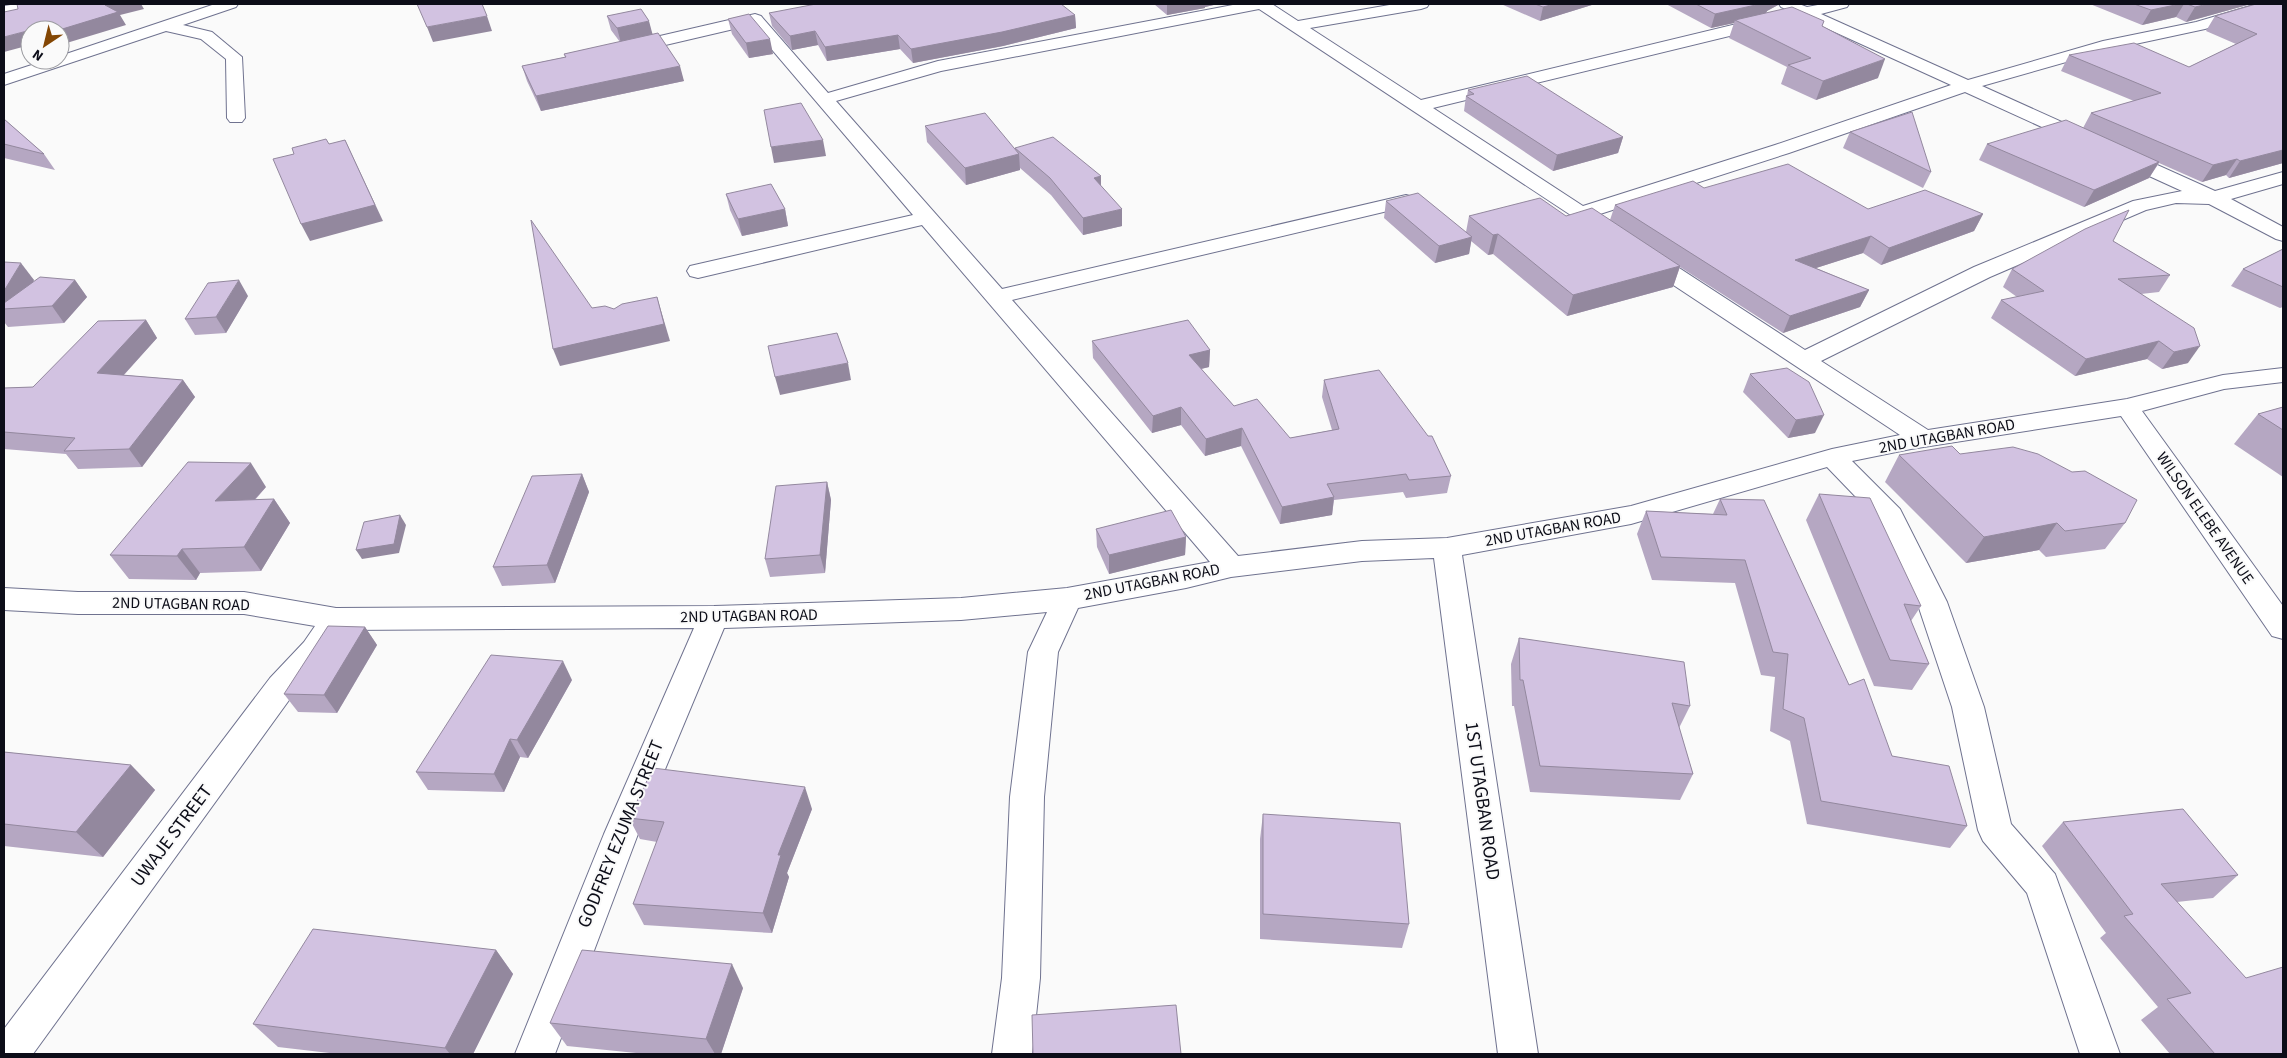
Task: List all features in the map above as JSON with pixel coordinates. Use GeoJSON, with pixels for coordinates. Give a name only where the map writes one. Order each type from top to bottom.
{"type":"FeatureCollection","features":[{"type":"Feature","properties":{"kind":"street"},"geometry":{"type":"LineString","coordinates":[[4,11],[40,4]]}},
{"type":"Feature","properties":{"kind":"street"},"geometry":{"type":"LineString","coordinates":[[4,80],[165,26],[191,10],[230,4]]}},
{"type":"Feature","properties":{"kind":"street"},"geometry":{"type":"LineString","coordinates":[[742,4],[763,20],[825,99],[1231,567]]}},
{"type":"Feature","properties":{"kind":"street"},"geometry":{"type":"LineString","coordinates":[[825,99],[938,66],[1262,4],[1924,439]]}},
{"type":"Feature","properties":{"kind":"street"},"geometry":{"type":"LineString","coordinates":[[1295,26],[1422,4]]}},
{"type":"Feature","properties":{"kind":"street"},"geometry":{"type":"LineString","coordinates":[[1787,4],[1968,84],[2213,198],[2283,235]]}},
{"type":"Feature","properties":{"kind":"street"},"geometry":{"type":"LineString","coordinates":[[1419,106],[1841,4]]}},
{"type":"Feature","properties":{"kind":"street"},"geometry":{"type":"LineString","coordinates":[[1581,213],[1782,149],[1968,84],[2110,45],[2199,26],[2272,4]]}},
{"type":"Feature","properties":{"kind":"street"},"geometry":{"type":"LineString","coordinates":[[615,52],[763,20]]}},
{"type":"Feature","properties":{"kind":"street"},"geometry":{"type":"LineString","coordinates":[[165,26],[206,35],[234,57],[236,118]]}},
{"type":"Feature","properties":{"kind":"street"},"geometry":{"type":"LineString","coordinates":[[1804,360],[1982,272],[2140,205],[2176,197],[2213,198],[2283,178]]}},
{"type":"Feature","properties":{"kind":"street"},"geometry":{"type":"LineString","coordinates":[[996,297],[1052,286],[1406,201]]}},
{"type":"Feature","properties":{"kind":"street"},"geometry":{"type":"LineString","coordinates":[[698,271],[906,224],[926,217]]}},
{"type":"Feature","properties":{"kind":"street","name":"2ND UTAGBAN ROAD"},"geometry":{"type":"LineString","coordinates":[[5,602],[78,604],[244,603],[336,619],[714,617],[961,609],[1067,599],[1186,578],[1231,567],[1362,551],[1447,548],[1631,515],[1832,457],[1924,439],[2127,407],[2223,382],[2283,375]]}},
{"type":"Feature","properties":{"kind":"street","name":"WILSON ELEBE AVENUE"},"geometry":{"type":"LineString","coordinates":[[2127,407],[2283,628]]}},
{"type":"Feature","properties":{"kind":"street"},"geometry":{"type":"LineString","coordinates":[[1832,457],[1890,516],[1932,602],[1968,707],[1994,830],[2042,886],[2100,1054]]}},
{"type":"Feature","properties":{"kind":"street","name":"1ST UTAGBAN ROAD"},"geometry":{"type":"LineString","coordinates":[[1447,548],[1518,1054]]}},
{"type":"Feature","properties":{"kind":"street"},"geometry":{"type":"LineString","coordinates":[[1012,1054],[1021,978],[1027,797],[1043,652],[1067,599]]}},
{"type":"Feature","properties":{"kind":"street","name":"GODFREY EZUMA STREET"},"geometry":{"type":"LineString","coordinates":[[535,1054],[612,853],[671,711],[714,617]]}},
{"type":"Feature","properties":{"kind":"street","name":"UWAJE STREET"},"geometry":{"type":"LineString","coordinates":[[9,1054],[281,687],[315,650],[336,619]]}},
{"type":"Feature","properties":{"kind":"building"},"geometry":{"type":"Polygon","coordinates":[[[17,4],[110,4],[105,5],[118,12],[70,27],[70,20],[20,20],[20,33],[4,37],[4,12],[18,9],[17,4]]]}},
{"type":"Feature","properties":{"kind":"building"},"geometry":{"type":"Polygon","coordinates":[[[417,4],[482,4],[487,16],[427,27],[417,4]]]}},
{"type":"Feature","properties":{"kind":"building"},"geometry":{"type":"Polygon","coordinates":[[[816,4],[1061,4],[1075,15],[1002,32],[911,49],[898,35],[825,47],[815,31],[790,36],[769,13],[816,4]]]}},
{"type":"Feature","properties":{"kind":"building"},"geometry":{"type":"Polygon","coordinates":[[[1535,4],[1554,4],[1543,7],[1535,4]]]}},
{"type":"Feature","properties":{"kind":"building"},"geometry":{"type":"Polygon","coordinates":[[[1696,4],[1760,4],[1715,14],[1696,4]]]}},
{"type":"Feature","properties":{"kind":"building"},"geometry":{"type":"Polygon","coordinates":[[[2134,4],[2180,4],[2151,10],[2134,4]]]}},
{"type":"Feature","properties":{"kind":"building"},"geometry":{"type":"Polygon","coordinates":[[[2187,4],[2208,4],[2195,7],[2187,4]]]}},
{"type":"Feature","properties":{"kind":"building"},"geometry":{"type":"Polygon","coordinates":[[[2256,4],[2283,4],[2283,150],[2240,161],[2237,159],[2213,165],[2091,113],[2161,93],[2069,55],[2134,43],[2189,67],[2257,34],[2215,16],[2256,4]]]}},
{"type":"Feature","properties":{"kind":"building"},"geometry":{"type":"Polygon","coordinates":[[[1792,7],[1824,21],[1822,26],[1885,59],[1823,81],[1788,65],[1811,58],[1735,20],[1792,7]]]}},
{"type":"Feature","properties":{"kind":"building"},"geometry":{"type":"Polygon","coordinates":[[[641,9],[649,21],[617,28],[607,16],[641,9]]]}},
{"type":"Feature","properties":{"kind":"building"},"geometry":{"type":"Polygon","coordinates":[[[749,14],[770,39],[746,43],[728,19],[749,14]]]}},
{"type":"Feature","properties":{"kind":"building"},"geometry":{"type":"Polygon","coordinates":[[[658,33],[680,66],[536,96],[522,66],[566,57],[564,54],[658,33]]]}},
{"type":"Feature","properties":{"kind":"building"},"geometry":{"type":"Polygon","coordinates":[[[1527,76],[1623,137],[1557,155],[1466,96],[1474,94],[1468,90],[1527,76]]]}},
{"type":"Feature","properties":{"kind":"building"},"geometry":{"type":"Polygon","coordinates":[[[801,103],[823,140],[771,147],[764,110],[801,103]]]}},
{"type":"Feature","properties":{"kind":"building"},"geometry":{"type":"Polygon","coordinates":[[[1912,112],[1931,172],[1850,132],[1912,112]]]}},
{"type":"Feature","properties":{"kind":"building"},"geometry":{"type":"Polygon","coordinates":[[[985,113],[1019,154],[965,168],[925,126],[985,113]]]}},
{"type":"Feature","properties":{"kind":"building"},"geometry":{"type":"Polygon","coordinates":[[[4,119],[44,154],[4,144],[4,119]]]}},
{"type":"Feature","properties":{"kind":"building"},"geometry":{"type":"Polygon","coordinates":[[[2066,120],[2159,162],[2094,190],[1987,144],[2066,120]]]}},
{"type":"Feature","properties":{"kind":"building"},"geometry":{"type":"Polygon","coordinates":[[[1053,137],[1101,176],[1094,178],[1122,209],[1083,218],[1050,178],[1015,148],[1053,137]]]}},
{"type":"Feature","properties":{"kind":"building"},"geometry":{"type":"Polygon","coordinates":[[[326,139],[329,144],[345,140],[375,205],[301,224],[273,159],[294,154],[292,148],[326,139]]]}},
{"type":"Feature","properties":{"kind":"building"},"geometry":{"type":"Polygon","coordinates":[[[1788,164],[1868,209],[1925,190],[1983,214],[1889,248],[1871,236],[1795,260],[1869,290],[1790,316],[1615,205],[1693,181],[1704,188],[1788,164]]]}},
{"type":"Feature","properties":{"kind":"building"},"geometry":{"type":"Polygon","coordinates":[[[771,184],[785,209],[738,219],[726,194],[771,184]]]}},
{"type":"Feature","properties":{"kind":"building"},"geometry":{"type":"Polygon","coordinates":[[[1418,193],[1472,237],[1439,246],[1386,201],[1418,193]]]}},
{"type":"Feature","properties":{"kind":"building"},"geometry":{"type":"Polygon","coordinates":[[[1540,198],[1566,216],[1592,208],[1680,266],[1573,295],[1498,234],[1493,235],[1469,216],[1540,198]]]}},
{"type":"Feature","properties":{"kind":"building"},"geometry":{"type":"Polygon","coordinates":[[[2129,210],[2113,241],[2170,275],[2118,279],[2194,328],[2200,346],[2174,352],[2159,341],[2086,359],[2001,300],[2044,291],[2012,269],[2085,229],[2129,210]]]}},
{"type":"Feature","properties":{"kind":"building"},"geometry":{"type":"Polygon","coordinates":[[[531,220],[592,308],[605,306],[614,309],[622,304],[657,297],[664,324],[553,349],[531,220]]]}},
{"type":"Feature","properties":{"kind":"building"},"geometry":{"type":"Polygon","coordinates":[[[2283,249],[2283,287],[2243,269],[2283,249]]]}},
{"type":"Feature","properties":{"kind":"building"},"geometry":{"type":"Polygon","coordinates":[[[4,262],[21,263],[4,291],[4,262]]]}},
{"type":"Feature","properties":{"kind":"building"},"geometry":{"type":"Polygon","coordinates":[[[40,277],[75,280],[52,306],[4,309],[4,303],[40,277]]]}},
{"type":"Feature","properties":{"kind":"building"},"geometry":{"type":"Polygon","coordinates":[[[239,280],[216,317],[185,319],[208,283],[239,280]]]}},
{"type":"Feature","properties":{"kind":"building"},"geometry":{"type":"Polygon","coordinates":[[[146,320],[97,373],[183,380],[129,449],[64,451],[75,438],[4,432],[4,388],[33,387],[98,321],[146,320]]]}},
{"type":"Feature","properties":{"kind":"building"},"geometry":{"type":"Polygon","coordinates":[[[1188,320],[1210,350],[1189,355],[1234,406],[1257,399],[1290,438],[1339,429],[1324,380],[1379,370],[1428,436],[1432,436],[1451,476],[1409,480],[1406,474],[1327,484],[1334,497],[1282,507],[1242,428],[1206,439],[1181,407],[1153,416],[1092,341],[1188,320]]]}},
{"type":"Feature","properties":{"kind":"building"},"geometry":{"type":"Polygon","coordinates":[[[837,333],[848,363],[775,377],[768,346],[837,333]]]}},
{"type":"Feature","properties":{"kind":"building"},"geometry":{"type":"Polygon","coordinates":[[[1787,368],[1809,382],[1824,415],[1796,420],[1750,374],[1787,368]]]}},
{"type":"Feature","properties":{"kind":"building"},"geometry":{"type":"Polygon","coordinates":[[[2283,407],[2283,430],[2258,414],[2283,407]]]}},
{"type":"Feature","properties":{"kind":"building"},"geometry":{"type":"Polygon","coordinates":[[[1952,446],[1960,454],[2013,447],[2038,454],[2072,472],[2085,471],[2137,500],[2125,523],[2065,531],[2057,523],[1984,537],[1899,455],[1952,446]]]}},
{"type":"Feature","properties":{"kind":"building"},"geometry":{"type":"Polygon","coordinates":[[[188,462],[251,463],[215,501],[274,499],[244,547],[182,549],[177,556],[110,555],[188,462]]]}},
{"type":"Feature","properties":{"kind":"building"},"geometry":{"type":"Polygon","coordinates":[[[582,474],[547,565],[493,567],[532,476],[582,474]]]}},
{"type":"Feature","properties":{"kind":"building"},"geometry":{"type":"Polygon","coordinates":[[[827,482],[820,555],[765,559],[776,486],[827,482]]]}},
{"type":"Feature","properties":{"kind":"building"},"geometry":{"type":"Polygon","coordinates":[[[1819,494],[1870,498],[1921,606],[1904,604],[1929,664],[1890,660],[1819,494]]]}},
{"type":"Feature","properties":{"kind":"building"},"geometry":{"type":"Polygon","coordinates":[[[1720,499],[1764,500],[1849,685],[1864,679],[1892,756],[1949,766],[1967,826],[1821,801],[1804,718],[1783,709],[1788,654],[1773,652],[1745,560],[1661,557],[1646,511],[1727,515],[1720,499]]]}},
{"type":"Feature","properties":{"kind":"building"},"geometry":{"type":"Polygon","coordinates":[[[1171,510],[1186,537],[1109,555],[1096,529],[1171,510]]]}},
{"type":"Feature","properties":{"kind":"building"},"geometry":{"type":"Polygon","coordinates":[[[400,515],[394,544],[356,550],[364,522],[400,515]]]}},
{"type":"Feature","properties":{"kind":"building"},"geometry":{"type":"Polygon","coordinates":[[[328,626],[365,627],[324,695],[284,694],[328,626]]]}},
{"type":"Feature","properties":{"kind":"building"},"geometry":{"type":"Polygon","coordinates":[[[1519,638],[1684,662],[1690,706],[1672,703],[1693,774],[1540,766],[1523,680],[1520,680],[1519,638]]]}},
{"type":"Feature","properties":{"kind":"building"},"geometry":{"type":"Polygon","coordinates":[[[491,655],[563,661],[517,740],[510,739],[494,774],[416,772],[491,655]]]}},
{"type":"Feature","properties":{"kind":"building"},"geometry":{"type":"Polygon","coordinates":[[[4,752],[131,765],[76,832],[4,824],[4,752]]]}},
{"type":"Feature","properties":{"kind":"building"},"geometry":{"type":"Polygon","coordinates":[[[653,768],[805,787],[778,855],[781,855],[763,913],[633,904],[664,822],[629,818],[653,768]]]}},
{"type":"Feature","properties":{"kind":"building"},"geometry":{"type":"Polygon","coordinates":[[[2183,809],[2238,875],[2161,884],[2246,978],[2283,967],[2283,1054],[2215,1054],[2167,999],[2191,993],[2124,916],[2133,914],[2063,822],[2183,809]]]}},
{"type":"Feature","properties":{"kind":"building"},"geometry":{"type":"Polygon","coordinates":[[[1263,814],[1400,823],[1409,924],[1263,914],[1263,814]]]}},
{"type":"Feature","properties":{"kind":"building"},"geometry":{"type":"Polygon","coordinates":[[[313,929],[496,950],[445,1048],[253,1024],[313,929]]]}},
{"type":"Feature","properties":{"kind":"building"},"geometry":{"type":"Polygon","coordinates":[[[582,950],[732,964],[706,1039],[550,1023],[582,950]]]}},
{"type":"Feature","properties":{"kind":"building"},"geometry":{"type":"Polygon","coordinates":[[[1176,1005],[1181,1054],[1033,1054],[1032,1015],[1176,1005]]]}}]}
